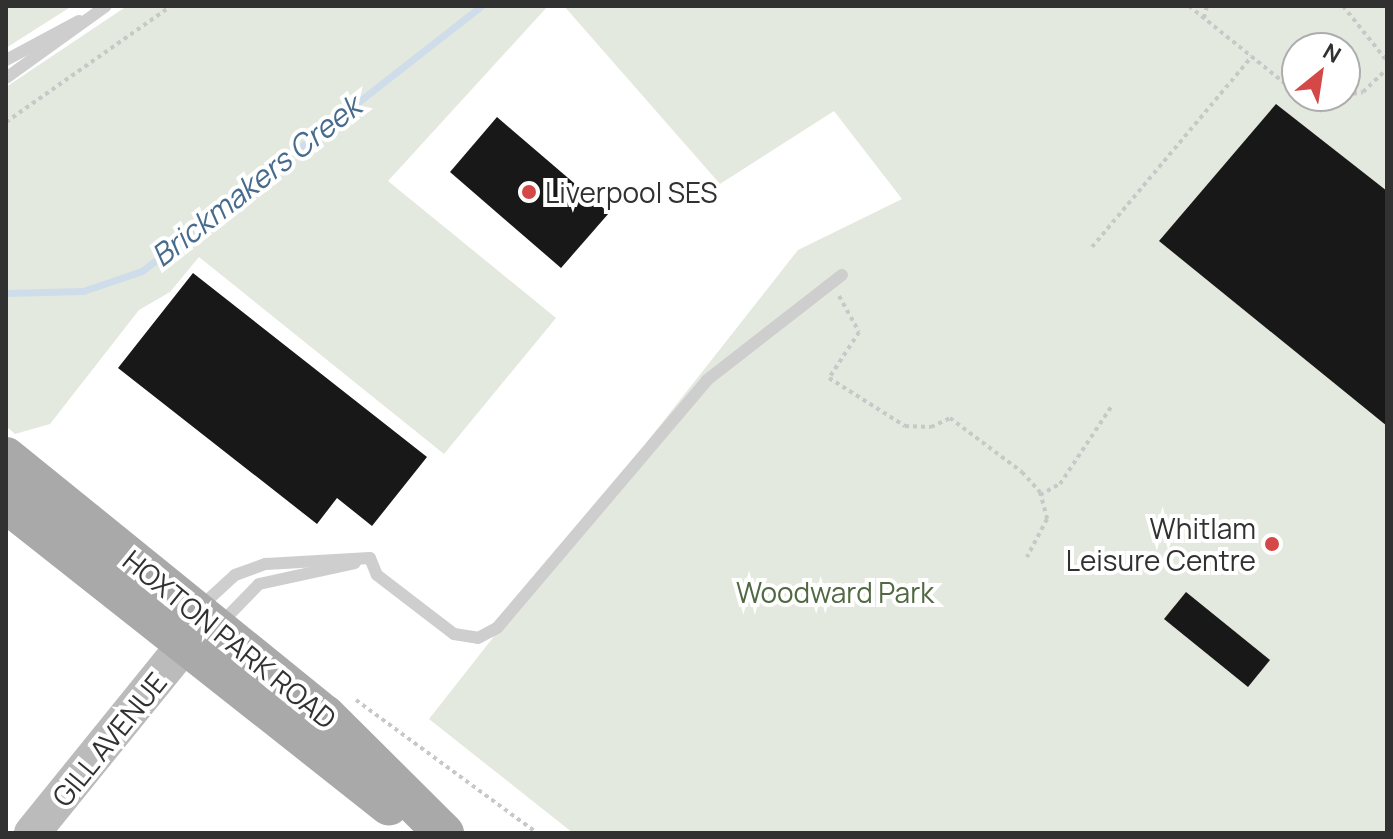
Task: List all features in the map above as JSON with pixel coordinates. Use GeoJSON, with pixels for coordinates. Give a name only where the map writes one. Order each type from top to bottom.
{"type":"FeatureCollection","features":[{"type":"Feature","properties":{"kind":"main road","name":"HOXTON PARK ROAD"},"geometry":{"type":"LineString","coordinates":[[6,457],[429,833]]}},
{"type":"Feature","properties":{"kind":"main road","name":"HOXTON PARK ROAD"},"geometry":{"type":"LineString","coordinates":[[6,503],[200,627],[325,715],[444,833]]}},
{"type":"Feature","properties":{"kind":"street","name":"GILL AVENUE"},"geometry":{"type":"LineString","coordinates":[[32,833],[200,627]]}},
{"type":"Feature","properties":{"kind":"lane"},"geometry":{"type":"LineString","coordinates":[[6,78],[106,6]]}},
{"type":"Feature","properties":{"kind":"lane"},"geometry":{"type":"LineString","coordinates":[[6,60],[49,33],[86,19]]}},
{"type":"Feature","properties":{"kind":"lane"},"geometry":{"type":"LineString","coordinates":[[370,558],[377,575],[454,634],[478,638],[497,628],[707,380],[842,275]]}},
{"type":"Feature","properties":{"kind":"lane"},"geometry":{"type":"LineString","coordinates":[[200,627],[247,570],[299,559],[370,558]]}},
{"type":"Feature","properties":{"kind":"lane"},"geometry":{"type":"LineString","coordinates":[[200,627],[259,584],[370,558]]}},
{"type":"Feature","properties":{"kind":"path"},"geometry":{"type":"LineString","coordinates":[[6,122],[171,6]]}},
{"type":"Feature","properties":{"kind":"path"},"geometry":{"type":"LineString","coordinates":[[1189,6],[1281,80]]}},
{"type":"Feature","properties":{"kind":"path"},"geometry":{"type":"LineString","coordinates":[[1204,18],[1207,6]]}},
{"type":"Feature","properties":{"kind":"path"},"geometry":{"type":"LineString","coordinates":[[1343,6],[1387,61]]}},
{"type":"Feature","properties":{"kind":"path"},"geometry":{"type":"LineString","coordinates":[[1092,247],[1252,56]]}},
{"type":"Feature","properties":{"kind":"path"},"geometry":{"type":"LineString","coordinates":[[1361,92],[1387,69]]}},
{"type":"Feature","properties":{"kind":"path"},"geometry":{"type":"LineString","coordinates":[[831,284],[859,332],[829,378],[905,426],[931,427],[950,418],[1022,472],[1040,495],[1047,519],[1027,557]]}},
{"type":"Feature","properties":{"kind":"path"},"geometry":{"type":"LineString","coordinates":[[1040,495],[1060,484],[1111,407]]}},
{"type":"Feature","properties":{"kind":"path"},"geometry":{"type":"LineString","coordinates":[[353,698],[537,833]]}},
{"type":"Feature","properties":{"kind":"green space"},"geometry":{"type":"Polygon","coordinates":[[[6,6],[72,6],[6,48],[6,6]]]}},
{"type":"Feature","properties":{"kind":"green space"},"geometry":{"type":"Polygon","coordinates":[[[127,6],[548,6],[388,181],[556,318],[444,454],[199,257],[170,292],[139,310],[50,424],[15,434],[6,426],[6,87],[127,6]]]}},
{"type":"Feature","properties":{"kind":"green space","name":"Woodward Park"},"geometry":{"type":"Polygon","coordinates":[[[564,6],[1387,6],[1387,833],[573,833],[429,719],[798,250],[902,199],[834,111],[720,184],[564,6]]]}},
{"type":"Feature","properties":{"kind":"building"},"geometry":{"type":"Polygon","coordinates":[[[1276,104],[1281,112],[1286,112],[1387,191],[1387,426],[1159,241],[1276,104]]]}},
{"type":"Feature","properties":{"kind":"building","name":"Liverpool SES"},"geometry":{"type":"Polygon","coordinates":[[[497,117],[609,213],[561,268],[450,172],[497,117]]]}},
{"type":"Feature","properties":{"kind":"building"},"geometry":{"type":"Polygon","coordinates":[[[193,273],[427,457],[372,526],[337,498],[317,524],[118,368],[193,273]]]}},
{"type":"Feature","properties":{"kind":"building"},"geometry":{"type":"Polygon","coordinates":[[[1186,592],[1270,660],[1248,687],[1164,619],[1186,592]]]}},
{"type":"Feature","properties":{"kind":"waterway","name":"Brickmakers Creek"},"geometry":{"type":"LineString","coordinates":[[6,293],[83,291],[142,271],[481,6]]}},
{"type":"Feature","properties":{"kind":"place","name":"Liverpool SES"},"geometry":{"type":"Point","coordinates":[529,192]}},
{"type":"Feature","properties":{"kind":"place","name":"Whitlam Leisure Centre"},"geometry":{"type":"Point","coordinates":[1272,544]}}]}
